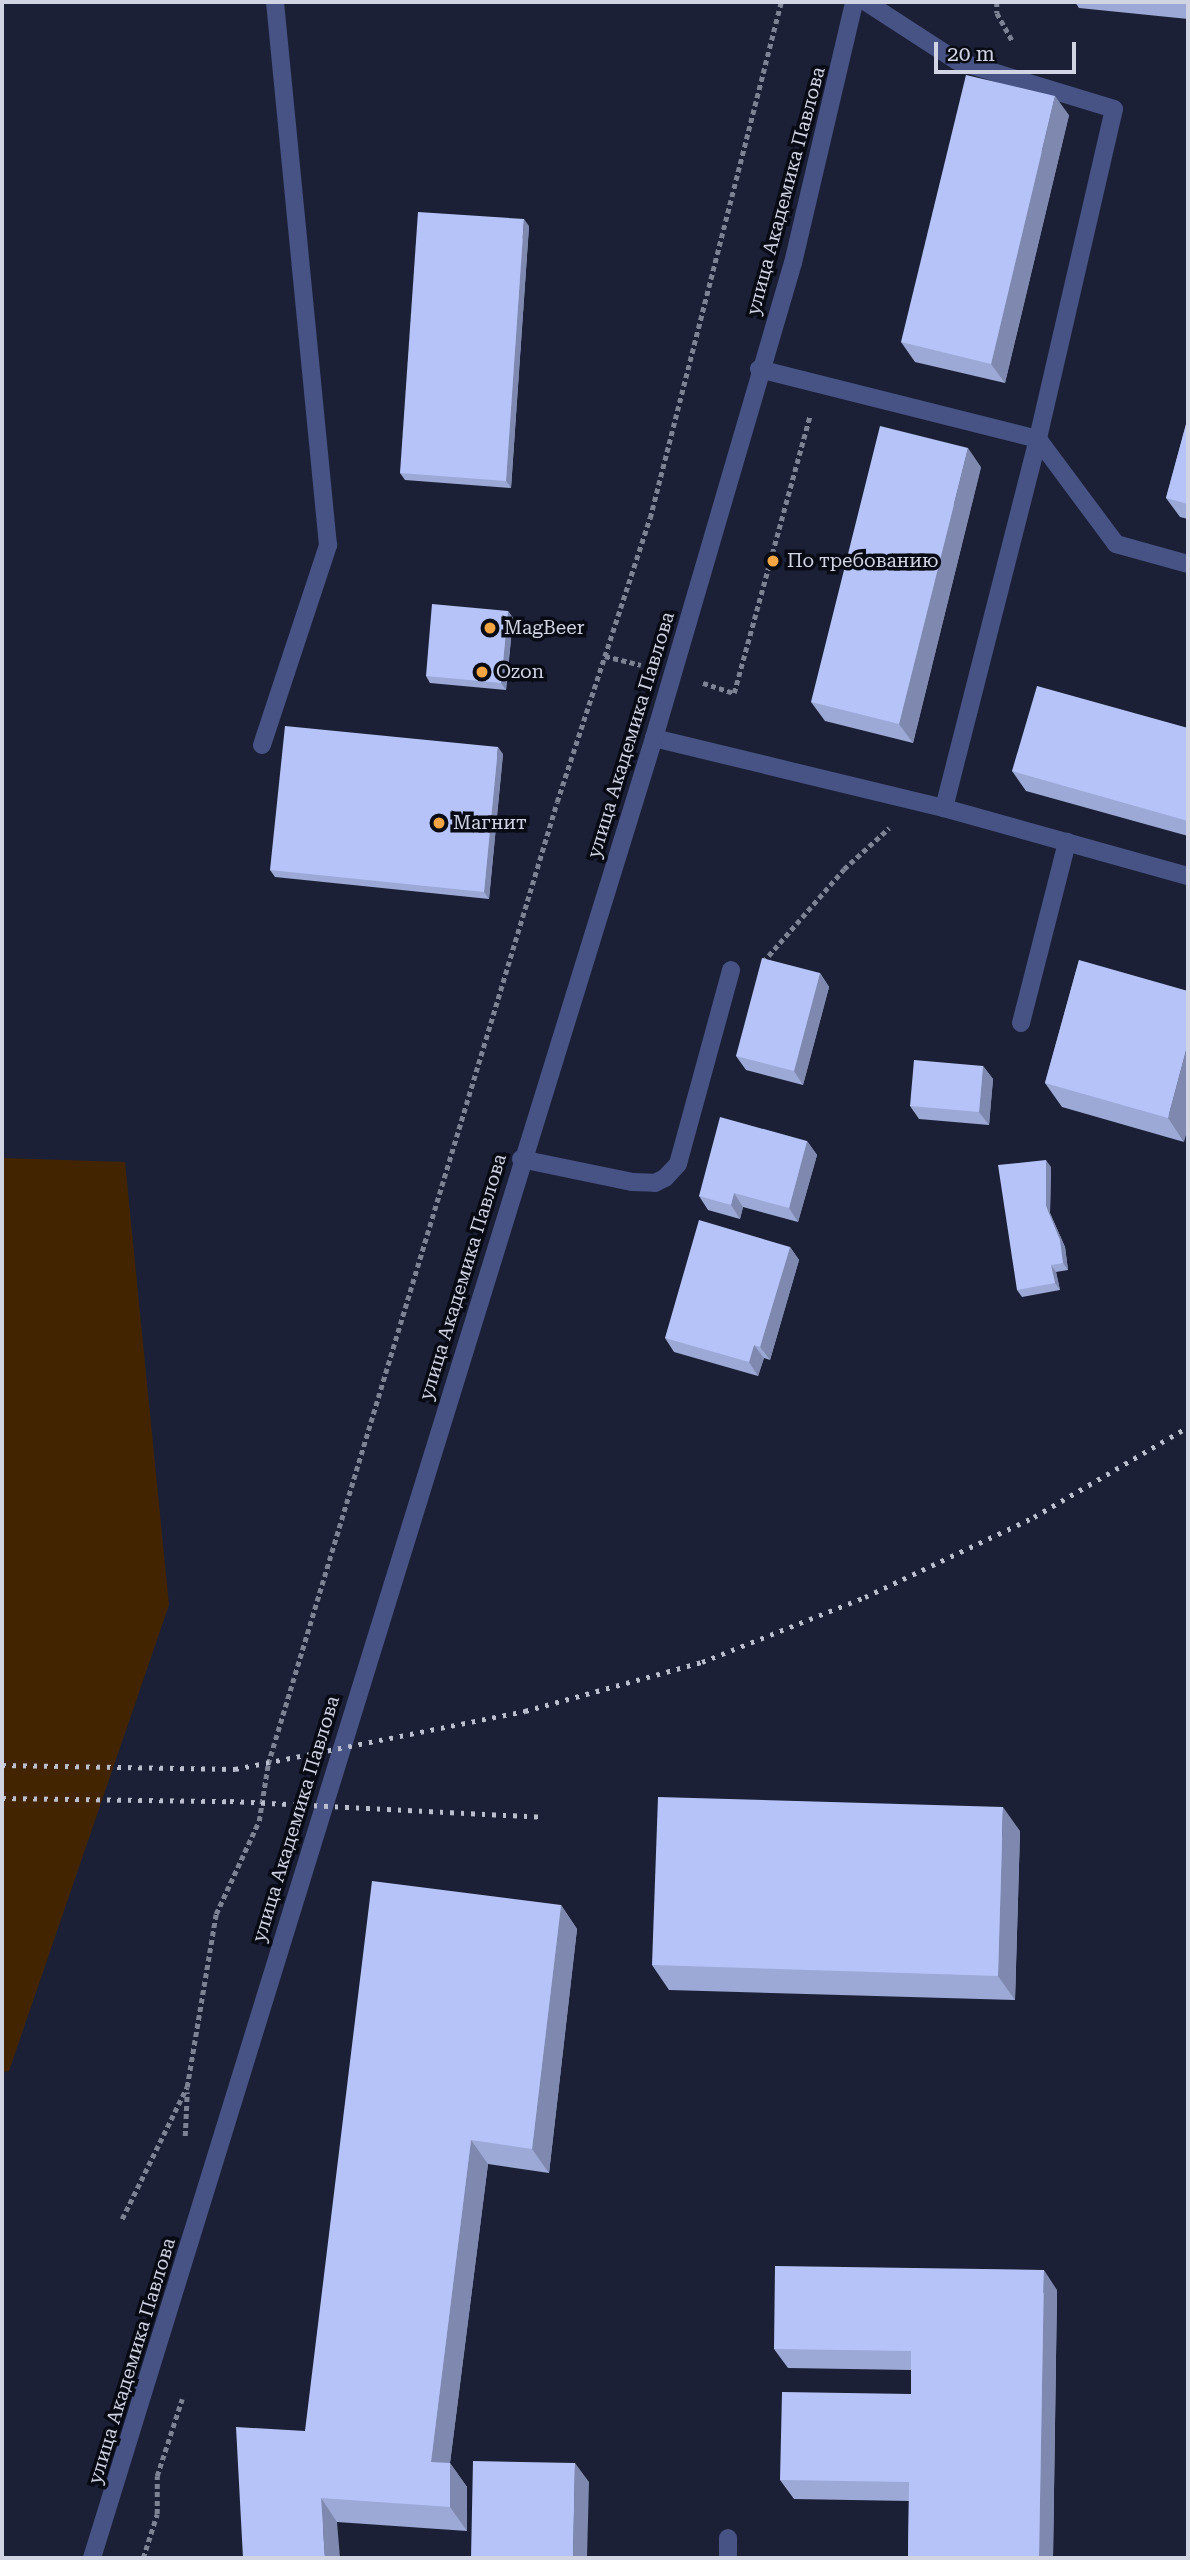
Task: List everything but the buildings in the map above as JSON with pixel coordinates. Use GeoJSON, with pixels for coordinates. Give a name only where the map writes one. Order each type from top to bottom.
{"type":"FeatureCollection","features":[{"type":"Feature","properties":{"kind":"street"},"geometry":{"type":"LineString","coordinates":[[262,745],[328,545],[275,2]]}},
{"type":"Feature","properties":{"kind":"street","name":"улица Академика Павлова"},"geometry":{"type":"LineString","coordinates":[[92,2558],[521,1159],[654,738],[759,369],[793,264],[854,2]]}},
{"type":"Feature","properties":{"kind":"street"},"geometry":{"type":"LineString","coordinates":[[866,2],[957,61],[1114,109],[1038,439],[944,808]]}},
{"type":"Feature","properties":{"kind":"street"},"geometry":{"type":"LineString","coordinates":[[759,369],[1038,439],[1116,544],[1188,564]]}},
{"type":"Feature","properties":{"kind":"street"},"geometry":{"type":"LineString","coordinates":[[654,738],[944,808],[1188,876]]}},
{"type":"Feature","properties":{"kind":"street"},"geometry":{"type":"LineString","coordinates":[[1021,1023],[1067,842]]}},
{"type":"Feature","properties":{"kind":"street"},"geometry":{"type":"LineString","coordinates":[[521,1159],[632,1182],[655,1183],[665,1178],[678,1164],[732,970]]}},
{"type":"Feature","properties":{"kind":"street"},"geometry":{"type":"LineString","coordinates":[[728,2538],[728,2558]]}},
{"type":"Feature","properties":{"kind":"path"},"geometry":{"type":"LineString","coordinates":[[122,2219],[187,2087],[216,1914],[259,1821],[268,1764],[605,656],[650,518],[781,2]]}},
{"type":"Feature","properties":{"kind":"path"},"geometry":{"type":"LineString","coordinates":[[605,656],[672,673],[734,693],[819,385]]}},
{"type":"Feature","properties":{"kind":"path"},"geometry":{"type":"LineString","coordinates":[[143,2558],[157,2514],[157,2476],[182,2399]]}},
{"type":"Feature","properties":{"kind":"shaded area"},"geometry":{"type":"Polygon","coordinates":[[[2,1158],[125,1162],[169,1605],[9,2071],[2,2072],[2,1158]]]}},
{"type":"Feature","properties":{"kind":"railway"},"geometry":{"type":"LineString","coordinates":[[2,1765],[235,1769],[525,1711],[702,1662],[865,1597],[1034,1517],[1188,1427]]}},
{"type":"Feature","properties":{"kind":"railway"},"geometry":{"type":"LineString","coordinates":[[2,1798],[230,1801],[542,1817]]}},
{"type":"Feature","properties":{"kind":"place","name":"По требованию"},"geometry":{"type":"Point","coordinates":[773,561]}},
{"type":"Feature","properties":{"kind":"place","name":"MagBeer"},"geometry":{"type":"Point","coordinates":[490,628]}},
{"type":"Feature","properties":{"kind":"place","name":"Ozon"},"geometry":{"type":"Point","coordinates":[482,672]}},
{"type":"Feature","properties":{"kind":"place","name":"Магнит"},"geometry":{"type":"Point","coordinates":[439,823]}}]}
